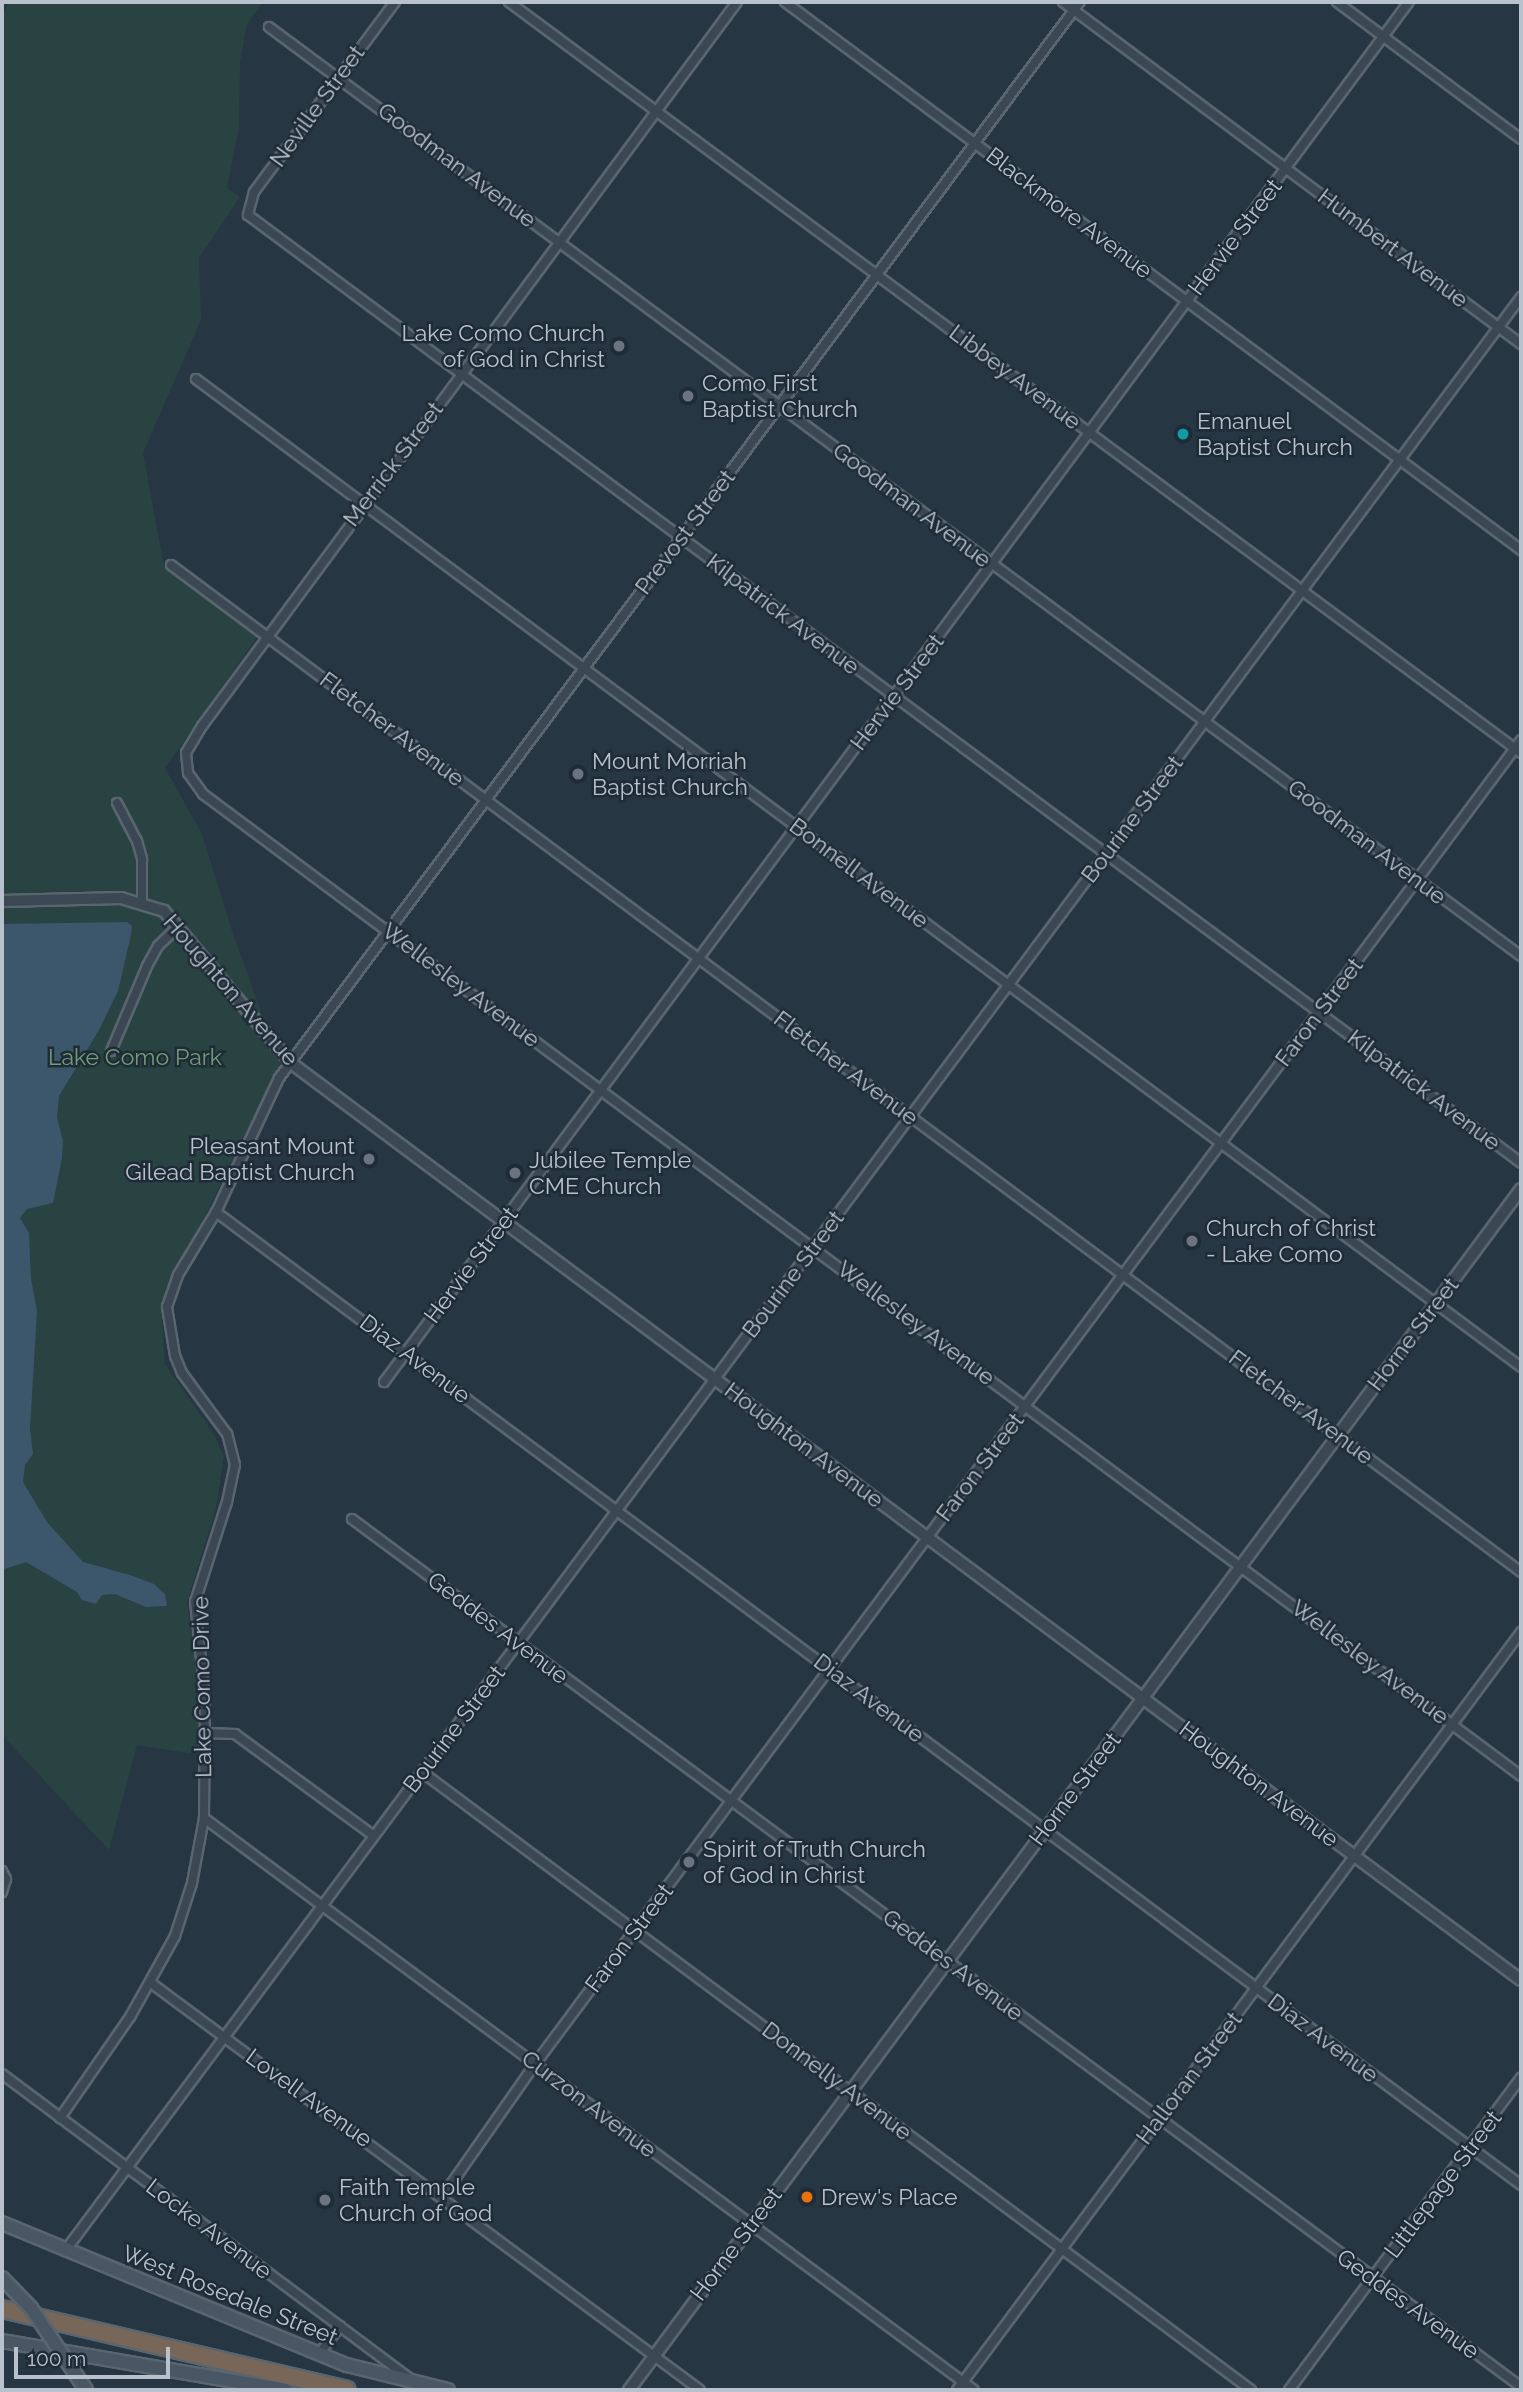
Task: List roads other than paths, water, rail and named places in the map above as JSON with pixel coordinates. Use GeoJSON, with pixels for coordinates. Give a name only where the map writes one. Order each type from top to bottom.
{"type":"FeatureCollection","features":[{"type":"Feature","properties":{"kind":"highway"},"geometry":{"type":"LineString","coordinates":[[2,2309],[347,2390]]}},
{"type":"Feature","properties":{"kind":"main road","name":"West Rosedale Street"},"geometry":{"type":"LineString","coordinates":[[2,2223],[319,2354],[385,2376],[448,2390]]}},
{"type":"Feature","properties":{"kind":"main road"},"geometry":{"type":"LineString","coordinates":[[2,2278],[31,2308],[86,2390]]}},
{"type":"Feature","properties":{"kind":"main road"},"geometry":{"type":"LineString","coordinates":[[2,2341],[286,2390]]}},
{"type":"Feature","properties":{"kind":"street","name":"Neville Street"},"geometry":{"type":"LineString","coordinates":[[248,215],[254,192],[395,2]]}},
{"type":"Feature","properties":{"kind":"street","name":"Libbey Avenue"},"geometry":{"type":"LineString","coordinates":[[509,2],[1518,750]]}},
{"type":"Feature","properties":{"kind":"street","name":"Merrick Street"},"geometry":{"type":"LineString","coordinates":[[186,764],[186,753],[194,738],[266,636],[737,2]]}},
{"type":"Feature","properties":{"kind":"street","name":"Blackmore Avenue"},"geometry":{"type":"LineString","coordinates":[[785,2],[1521,550]]}},
{"type":"Feature","properties":{"kind":"street","name":"Humbert Avenue"},"geometry":{"type":"LineString","coordinates":[[1063,2],[1521,344]]}},
{"type":"Feature","properties":{"kind":"street","name":"Prevost Street"},"geometry":{"type":"LineString","coordinates":[[291,1063],[1080,2]]}},
{"type":"Feature","properties":{"kind":"street"},"geometry":{"type":"LineString","coordinates":[[1337,2],[1521,139]]}},
{"type":"Feature","properties":{"kind":"street","name":"Hervie Street"},"geometry":{"type":"LineString","coordinates":[[384,1382],[1409,2]]}},
{"type":"Feature","properties":{"kind":"street","name":"Goodman Avenue"},"geometry":{"type":"LineString","coordinates":[[269,27],[1521,956]]}},
{"type":"Feature","properties":{"kind":"street","name":"Kilpatrick Avenue"},"geometry":{"type":"LineString","coordinates":[[248,215],[1521,1163]]}},
{"type":"Feature","properties":{"kind":"street","name":"Bourine Street"},"geometry":{"type":"LineString","coordinates":[[65,2251],[1521,297]]}},
{"type":"Feature","properties":{"kind":"street","name":"Bonnell Avenue"},"geometry":{"type":"LineString","coordinates":[[196,379],[1521,1367]]}},
{"type":"Feature","properties":{"kind":"street","name":"Fletcher Avenue"},"geometry":{"type":"LineString","coordinates":[[171,565],[1521,1572]]}},
{"type":"Feature","properties":{"kind":"street","name":"Faron Street"},"geometry":{"type":"LineString","coordinates":[[442,2197],[535,2064],[1417,879],[1518,750],[1521,740]]}},
{"type":"Feature","properties":{"kind":"street","name":"Wellesley Avenue"},"geometry":{"type":"LineString","coordinates":[[186,764],[192,783],[203,794],[1521,1776]]}},
{"type":"Feature","properties":{"kind":"street"},"geometry":{"type":"LineString","coordinates":[[117,803],[137,841],[142,859],[142,902]]}},
{"type":"Feature","properties":{"kind":"street","name":"Houghton Avenue"},"geometry":{"type":"LineString","coordinates":[[2,901],[110,898],[142,902],[164,911],[291,1063],[1521,1980]]}},
{"type":"Feature","properties":{"kind":"street"},"geometry":{"type":"LineString","coordinates":[[111,1051],[147,966],[158,946],[178,927]]}},
{"type":"Feature","properties":{"kind":"street","name":"Lake Como Drive"},"geometry":{"type":"LineString","coordinates":[[60,2118],[152,1983],[175,1937],[191,1883],[204,1818],[205,1732],[195,1602],[228,1502],[235,1465],[234,1452],[227,1434],[178,1364],[170,1340],[167,1307],[178,1275],[216,1212],[279,1078],[291,1063]]}},
{"type":"Feature","properties":{"kind":"street","name":"Horne Street"},"geometry":{"type":"LineString","coordinates":[[629,2390],[1521,1189]]}},
{"type":"Feature","properties":{"kind":"street","name":"Diaz Avenue"},"geometry":{"type":"LineString","coordinates":[[216,1212],[1521,2185]]}},
{"type":"Feature","properties":{"kind":"street","name":"Geddes Avenue"},"geometry":{"type":"LineString","coordinates":[[352,1519],[1521,2387]]}},
{"type":"Feature","properties":{"kind":"street","name":"Halloran Street"},"geometry":{"type":"LineString","coordinates":[[957,2390],[1521,1632]]}},
{"type":"Feature","properties":{"kind":"street"},"geometry":{"type":"LineString","coordinates":[[205,1732],[234,1734],[374,1836]]}},
{"type":"Feature","properties":{"kind":"street","name":"Donnelly Avenue"},"geometry":{"type":"LineString","coordinates":[[422,1772],[1251,2390]]}},
{"type":"Feature","properties":{"kind":"street","name":"Curzon Avenue"},"geometry":{"type":"LineString","coordinates":[[204,1818],[974,2390]]}},
{"type":"Feature","properties":{"kind":"street"},"geometry":{"type":"LineString","coordinates":[[2,1892],[4,1875]]}},
{"type":"Feature","properties":{"kind":"street","name":"Lovell Avenue"},"geometry":{"type":"LineString","coordinates":[[152,1983],[700,2390]]}},
{"type":"Feature","properties":{"kind":"street","name":"Locke Avenue"},"geometry":{"type":"LineString","coordinates":[[2,2074],[416,2383]]}},
{"type":"Feature","properties":{"kind":"street","name":"Littlepage Street"},"geometry":{"type":"LineString","coordinates":[[1289,2390],[1521,2078]]}},
{"type":"Feature","properties":{"kind":"street"},"geometry":{"type":"LineString","coordinates":[[319,2354],[340,2326]]}},
{"type":"Feature","properties":{"kind":"water"},"geometry":{"type":"Polygon","coordinates":[[[127,922],[132,926],[131,935],[118,991],[99,1030],[59,1096],[57,1118],[63,1141],[53,1203],[27,1209],[20,1218],[29,1233],[31,1279],[37,1311],[30,1429],[33,1454],[25,1465],[23,1482],[47,1522],[83,1562],[154,1584],[165,1594],[167,1606],[146,1607],[115,1594],[102,1595],[96,1604],[82,1600],[77,1592],[26,1562],[2,1570],[2,924],[127,922]]]}},
{"type":"Feature","properties":{"kind":"place","name":"Lake Como Church of God in Christ"},"geometry":{"type":"Point","coordinates":[619,346]}},
{"type":"Feature","properties":{"kind":"place","name":"Como First Baptist Church"},"geometry":{"type":"Point","coordinates":[688,396]}},
{"type":"Feature","properties":{"kind":"place","name":"Emanuel Baptist Church"},"geometry":{"type":"Point","coordinates":[1183,434]}},
{"type":"Feature","properties":{"kind":"place","name":"Mount Morriah Baptist Church"},"geometry":{"type":"Point","coordinates":[578,774]}},
{"type":"Feature","properties":{"kind":"place","name":"Pleasant Mount Gilead Baptist Church"},"geometry":{"type":"Point","coordinates":[369,1159]}},
{"type":"Feature","properties":{"kind":"place","name":"Jubilee Temple CME Church"},"geometry":{"type":"Point","coordinates":[515,1173]}},
{"type":"Feature","properties":{"kind":"place","name":"Church of Christ - Lake Como"},"geometry":{"type":"Point","coordinates":[1192,1241]}},
{"type":"Feature","properties":{"kind":"place","name":"Spirit of Truth Church of God in Christ"},"geometry":{"type":"Point","coordinates":[689,1862]}},
{"type":"Feature","properties":{"kind":"place","name":"Drew's Place"},"geometry":{"type":"Point","coordinates":[807,2197]}},
{"type":"Feature","properties":{"kind":"place","name":"Faith Temple Church of God"},"geometry":{"type":"Point","coordinates":[325,2200]}},
{"type":"Feature","properties":{"kind":"park label","name":"Lake Como Park"},"geometry":{"type":"Point","coordinates":[135,1057]}}]}
